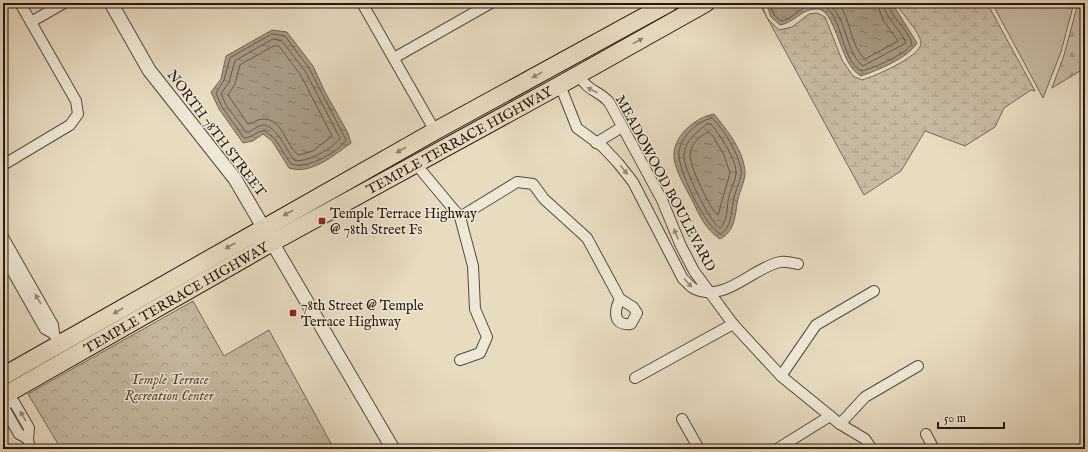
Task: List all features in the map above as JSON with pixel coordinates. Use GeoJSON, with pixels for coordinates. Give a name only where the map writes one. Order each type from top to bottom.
{"type":"FeatureCollection","features":[{"type":"Feature","properties":{"kind":"main road","name":"TEMPLE TERRACE HIGHWAY"},"geometry":{"type":"LineString","coordinates":[[3,376],[56,339],[669,3]]}},
{"type":"Feature","properties":{"kind":"main road","name":"TEMPLE TERRACE HIGHWAY"},"geometry":{"type":"LineString","coordinates":[[4,396],[273,242],[444,147],[579,75],[706,3]]}},
{"type":"Feature","properties":{"kind":"main road"},"geometry":{"type":"LineString","coordinates":[[560,85],[559,82],[562,74],[616,42],[639,19]]}},
{"type":"Feature","properties":{"kind":"main road"},"geometry":{"type":"LineString","coordinates":[[435,131],[444,147]]}},
{"type":"Feature","properties":{"kind":"main road"},"geometry":{"type":"LineString","coordinates":[[4,396],[53,358],[56,339]]}},
{"type":"Feature","properties":{"kind":"street"},"geometry":{"type":"LineString","coordinates":[[3,165],[70,126],[75,121],[78,114],[76,101],[20,3]]}},
{"type":"Feature","properties":{"kind":"street"},"geometry":{"type":"LineString","coordinates":[[31,22],[64,3]]}},
{"type":"Feature","properties":{"kind":"street","name":"NORTH 78TH STREET"},"geometry":{"type":"LineString","coordinates":[[111,3],[150,70],[235,179],[264,226],[393,449]]}},
{"type":"Feature","properties":{"kind":"street"},"geometry":{"type":"LineString","coordinates":[[362,3],[435,131]]}},
{"type":"Feature","properties":{"kind":"street"},"geometry":{"type":"LineString","coordinates":[[394,58],[491,3]]}},
{"type":"Feature","properties":{"kind":"street","name":"MEADOWOOD BOULEVARD"},"geometry":{"type":"LineString","coordinates":[[579,75],[587,88],[602,94],[609,102],[662,200],[680,246],[709,292],[733,324],[781,376],[840,424],[865,439],[872,449]]}},
{"type":"Feature","properties":{"kind":"street","name":"MEADOWOOD BOULEVARD"},"geometry":{"type":"LineString","coordinates":[[560,85],[576,128],[618,162],[633,182],[684,279],[694,289],[709,292]]}},
{"type":"Feature","properties":{"kind":"street"},"geometry":{"type":"LineString","coordinates":[[596,143],[622,127]]}},
{"type":"Feature","properties":{"kind":"street"},"geometry":{"type":"LineString","coordinates":[[416,163],[460,217],[473,266],[474,309],[486,337],[480,353],[460,360]]}},
{"type":"Feature","properties":{"kind":"street"},"geometry":{"type":"LineString","coordinates":[[460,217],[517,182],[533,184],[544,199],[586,238],[620,299]]}},
{"type":"Feature","properties":{"kind":"street"},"geometry":{"type":"LineString","coordinates":[[4,242],[53,325],[56,339]]}},
{"type":"Feature","properties":{"kind":"street"},"geometry":{"type":"LineString","coordinates":[[3,255],[45,329],[56,339]]}},
{"type":"Feature","properties":{"kind":"street"},"geometry":{"type":"LineString","coordinates":[[709,292],[723,290],[768,265],[782,261],[798,264]]}},
{"type":"Feature","properties":{"kind":"street"},"geometry":{"type":"LineString","coordinates":[[781,376],[816,325],[874,291]]}},
{"type":"Feature","properties":{"kind":"street"},"geometry":{"type":"LineString","coordinates":[[635,378],[733,324]]}},
{"type":"Feature","properties":{"kind":"street"},"geometry":{"type":"LineString","coordinates":[[840,424],[865,397],[918,366]]}},
{"type":"Feature","properties":{"kind":"street"},"geometry":{"type":"LineString","coordinates":[[4,396],[14,402],[29,428],[28,439],[30,449]]}},
{"type":"Feature","properties":{"kind":"street"},"geometry":{"type":"LineString","coordinates":[[777,449],[830,416]]}},
{"type":"Feature","properties":{"kind":"street"},"geometry":{"type":"LineString","coordinates":[[682,419],[699,449]]}},
{"type":"Feature","properties":{"kind":"street"},"geometry":{"type":"LineString","coordinates":[[926,434],[934,449]]}},
{"type":"Feature","properties":{"kind":"green space"},"geometry":{"type":"Polygon","coordinates":[[[759,3],[761,3],[766,17],[759,3]]]}},
{"type":"Feature","properties":{"kind":"green space"},"geometry":{"type":"Polygon","coordinates":[[[896,3],[987,3],[1035,91],[1031,90],[1004,108],[995,127],[965,146],[925,131],[901,171],[864,195],[767,18],[779,30],[792,27],[809,14],[817,13],[825,17],[842,60],[853,76],[862,80],[876,75],[906,60],[919,48],[921,43],[918,33],[896,3]]]}},
{"type":"Feature","properties":{"kind":"green space"},"geometry":{"type":"Polygon","coordinates":[[[992,3],[1074,3],[1061,52],[1043,98],[992,3]]]}},
{"type":"Feature","properties":{"kind":"green space"},"geometry":{"type":"Polygon","coordinates":[[[1078,3],[1085,3],[1085,68],[1052,88],[1064,55],[1078,3]]]}},
{"type":"Feature","properties":{"kind":"green space","name":"Temple Terrace Recreation Center"},"geometry":{"type":"Polygon","coordinates":[[[193,301],[224,356],[269,330],[334,449],[61,449],[28,394],[193,301]]]}},
{"type":"Feature","properties":{"kind":"water"},"geometry":{"type":"Polygon","coordinates":[[[766,3],[892,3],[917,43],[907,54],[884,67],[861,76],[853,70],[847,60],[833,26],[828,17],[822,11],[815,9],[810,10],[785,24],[780,25],[771,17],[766,3]]]}},
{"type":"Feature","properties":{"kind":"water"},"geometry":{"type":"Polygon","coordinates":[[[272,30],[287,32],[313,66],[325,92],[348,133],[351,143],[314,167],[305,169],[289,168],[272,141],[263,134],[253,141],[243,143],[219,109],[211,92],[221,79],[226,56],[272,30]]]}},
{"type":"Feature","properties":{"kind":"water"},"geometry":{"type":"Polygon","coordinates":[[[714,114],[730,134],[739,150],[745,174],[733,224],[728,233],[720,239],[707,227],[700,217],[681,179],[674,158],[674,150],[677,142],[686,129],[700,119],[714,114]]]}},
{"type":"Feature","properties":{"kind":"place","name":"Temple Terrace Highway @ 78th Street Fs"},"geometry":{"type":"Point","coordinates":[322,221]}},
{"type":"Feature","properties":{"kind":"place","name":"78th Street @ Temple Terrace Highway"},"geometry":{"type":"Point","coordinates":[293,313]}}]}
